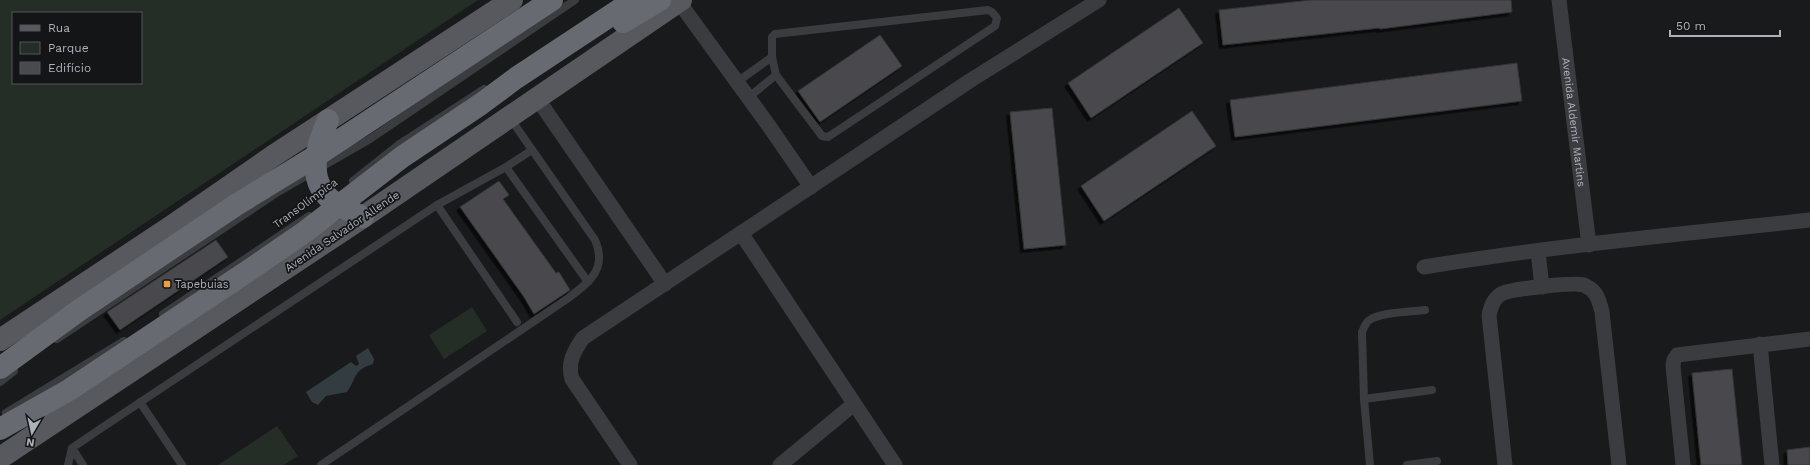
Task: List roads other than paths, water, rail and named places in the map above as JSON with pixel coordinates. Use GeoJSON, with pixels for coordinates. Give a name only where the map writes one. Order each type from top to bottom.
{"type":"FeatureCollection","features":[{"type":"Feature","properties":{"kind":"highway"},"geometry":{"type":"LineString","coordinates":[[10,367],[78,310],[223,214],[316,164],[552,0]]}},
{"type":"Feature","properties":{"kind":"highway","name":"Avenida Salvador Allende"},"geometry":{"type":"LineString","coordinates":[[0,429],[89,377],[248,271],[329,203],[402,157],[481,104],[516,78],[634,0]]}},
{"type":"Feature","properties":{"kind":"highway"},"geometry":{"type":"LineString","coordinates":[[516,78],[534,74],[673,1]]}},
{"type":"Feature","properties":{"kind":"highway"},"geometry":{"type":"LineString","coordinates":[[328,120],[320,140],[316,164],[318,183],[329,203],[363,217]]}},
{"type":"Feature","properties":{"kind":"main road"},"geometry":{"type":"LineString","coordinates":[[0,340],[328,120],[512,0]]}},
{"type":"Feature","properties":{"kind":"main road","name":"Avenida Salvador Allende"},"geometry":{"type":"LineString","coordinates":[[0,458],[363,217],[510,117],[673,1]]}},
{"type":"Feature","properties":{"kind":"street"},"geometry":{"type":"LineString","coordinates":[[630,465],[572,379],[570,372],[574,350],[583,338],[971,80],[1099,0]]}},
{"type":"Feature","properties":{"kind":"street","name":"Avenida Aldemir Martins"},"geometry":{"type":"LineString","coordinates":[[1559,0],[1589,245]]}},
{"type":"Feature","properties":{"kind":"street"},"geometry":{"type":"LineString","coordinates":[[673,1],[749,97],[811,187]]}},
{"type":"Feature","properties":{"kind":"street"},"geometry":{"type":"LineString","coordinates":[[537,98],[666,284]]}},
{"type":"Feature","properties":{"kind":"street"},"geometry":{"type":"LineString","coordinates":[[1424,267],[1655,236],[1810,220]]}},
{"type":"Feature","properties":{"kind":"street"},"geometry":{"type":"LineString","coordinates":[[741,233],[895,465]]}},
{"type":"Feature","properties":{"kind":"street"},"geometry":{"type":"LineString","coordinates":[[1538,251],[1542,287]]}},
{"type":"Feature","properties":{"kind":"street"},"geometry":{"type":"LineString","coordinates":[[1505,465],[1489,315],[1491,306],[1496,297],[1503,293],[1573,284],[1584,285],[1592,290],[1598,298],[1602,312],[1619,465]]}},
{"type":"Feature","properties":{"kind":"street"},"geometry":{"type":"LineString","coordinates":[[1683,465],[1674,381],[1674,360],[1677,355],[1688,352],[1810,339]]}},
{"type":"Feature","properties":{"kind":"street"},"geometry":{"type":"LineString","coordinates":[[1760,344],[1772,465]]}},
{"type":"Feature","properties":{"kind":"street"},"geometry":{"type":"LineString","coordinates":[[780,465],[854,404]]}},
{"type":"Feature","properties":{"kind":"lane","name":"TransOlímpica"},"geometry":{"type":"LineString","coordinates":[[53,342],[278,192],[316,164],[370,139],[575,0]]}},
{"type":"Feature","properties":{"kind":"lane"},"geometry":{"type":"LineString","coordinates":[[599,13],[618,0]]}},
{"type":"Feature","properties":{"kind":"lane"},"geometry":{"type":"LineString","coordinates":[[988,10],[997,18],[995,26],[828,137],[822,136],[776,75],[772,57],[771,44],[772,37],[775,34],[988,10]]}},
{"type":"Feature","properties":{"kind":"lane"},"geometry":{"type":"LineString","coordinates":[[547,47],[573,30]]}},
{"type":"Feature","properties":{"kind":"lane"},"geometry":{"type":"LineString","coordinates":[[737,82],[772,57]]}},
{"type":"Feature","properties":{"kind":"lane"},"geometry":{"type":"LineString","coordinates":[[749,97],[776,75]]}},
{"type":"Feature","properties":{"kind":"lane","name":"TransOlímpica"},"geometry":{"type":"LineString","coordinates":[[348,185],[401,143],[489,86]]}},
{"type":"Feature","properties":{"kind":"lane"},"geometry":{"type":"LineString","coordinates":[[321,465],[567,299],[588,282],[598,269],[600,262],[600,250],[595,240],[510,117]]}},
{"type":"Feature","properties":{"kind":"lane"},"geometry":{"type":"LineString","coordinates":[[68,465],[72,448],[437,205],[506,167],[532,150]]}},
{"type":"Feature","properties":{"kind":"lane"},"geometry":{"type":"LineString","coordinates":[[506,167],[588,282]]}},
{"type":"Feature","properties":{"kind":"lane","name":"TransOlímpica"},"geometry":{"type":"LineString","coordinates":[[158,318],[329,203]]}},
{"type":"Feature","properties":{"kind":"lane"},"geometry":{"type":"LineString","coordinates":[[437,205],[517,322]]}},
{"type":"Feature","properties":{"kind":"lane"},"geometry":{"type":"LineString","coordinates":[[1370,465],[1364,399],[1361,338],[1365,325],[1374,318],[1386,315],[1425,310]]}},
{"type":"Feature","properties":{"kind":"lane"},"geometry":{"type":"LineString","coordinates":[[0,417],[133,335]]}},
{"type":"Feature","properties":{"kind":"lane"},"geometry":{"type":"LineString","coordinates":[[0,382],[10,367]]}},
{"type":"Feature","properties":{"kind":"lane"},"geometry":{"type":"LineString","coordinates":[[1364,399],[1432,390]]}},
{"type":"Feature","properties":{"kind":"lane"},"geometry":{"type":"LineString","coordinates":[[140,402],[182,465]]}},
{"type":"Feature","properties":{"kind":"lane"},"geometry":{"type":"LineString","coordinates":[[72,448],[84,465]]}},
{"type":"Feature","properties":{"kind":"lane"},"geometry":{"type":"LineString","coordinates":[[1407,465],[1437,461]]}},
{"type":"Feature","properties":{"kind":"place","name":"Tapebuias"},"geometry":{"type":"Point","coordinates":[167,284]}}]}
